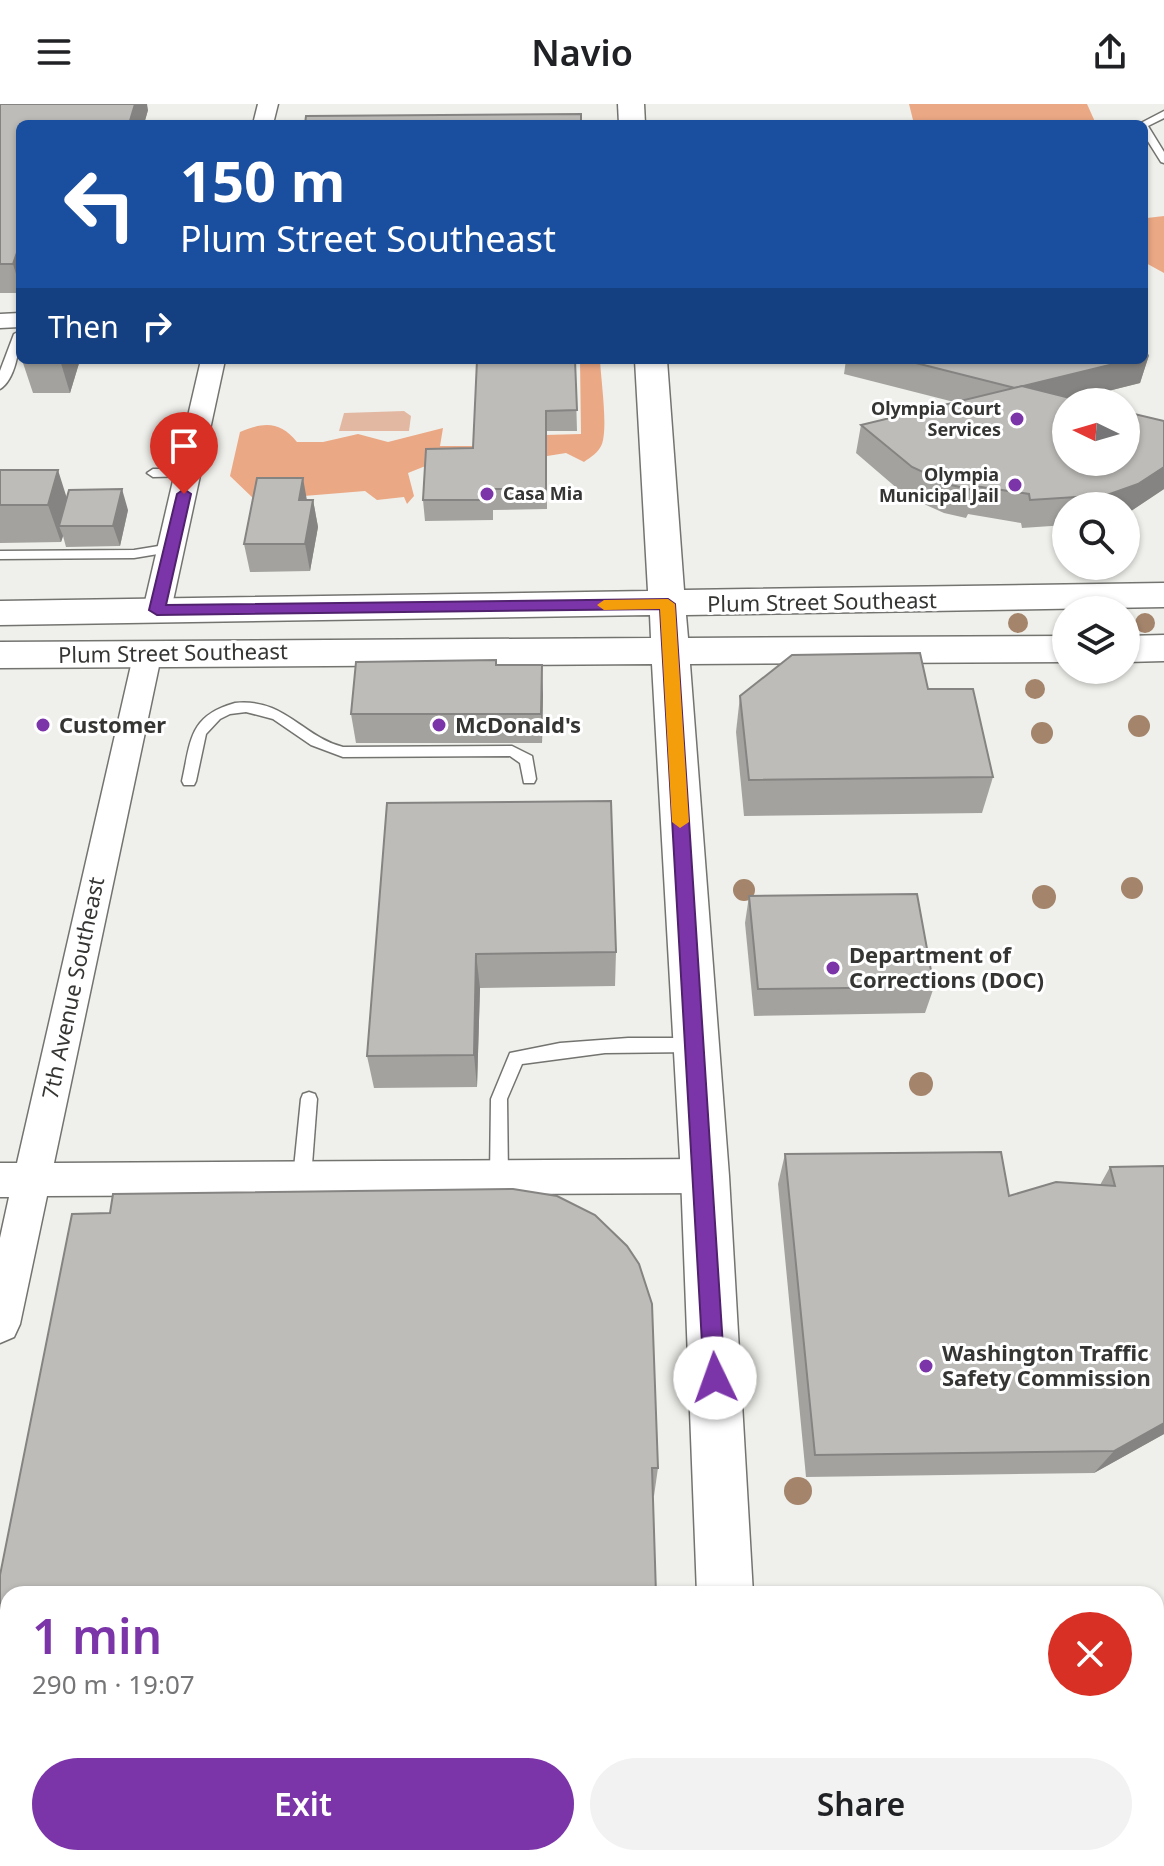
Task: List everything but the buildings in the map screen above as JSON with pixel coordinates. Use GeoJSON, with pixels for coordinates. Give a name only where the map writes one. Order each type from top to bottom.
{"type":"FeatureCollection","features":[{"type":"Feature","properties":{"kind":"main road"},"geometry":{"type":"LineString","coordinates":[[651,364],[705,1176],[725,1586]]}},
{"type":"Feature","properties":{"kind":"main road","name":"Plum Street Southeast"},"geometry":{"type":"LineString","coordinates":[[0,613],[1164,595]]}},
{"type":"Feature","properties":{"kind":"main road"},"geometry":{"type":"LineString","coordinates":[[1140,649],[1164,648]]}},
{"type":"Feature","properties":{"kind":"main road","name":"Plum Street Southeast"},"geometry":{"type":"LineString","coordinates":[[0,655],[1052,649]]}},
{"type":"Feature","properties":{"kind":"street"},"geometry":{"type":"LineString","coordinates":[[157,610],[212,364]]}},
{"type":"Feature","properties":{"kind":"street","name":"7th Avenue Southeast"},"geometry":{"type":"LineString","coordinates":[[1,1311],[16,1180],[148,652]]}},
{"type":"Feature","properties":{"kind":"street"},"geometry":{"type":"LineString","coordinates":[[16,1180],[705,1176]]}},
{"type":"Feature","properties":{"kind":"lane"},"geometry":{"type":"LineString","coordinates":[[1148,133],[1164,160]]}},
{"type":"Feature","properties":{"kind":"lane"},"geometry":{"type":"LineString","coordinates":[[0,386],[16,344]]}},
{"type":"Feature","properties":{"kind":"lane"},"geometry":{"type":"LineString","coordinates":[[153,473],[189,473]]}},
{"type":"Feature","properties":{"kind":"lane"},"geometry":{"type":"LineString","coordinates":[[0,555],[134,554],[171,548]]}},
{"type":"Feature","properties":{"kind":"lane"},"geometry":{"type":"LineString","coordinates":[[189,781],[199,734],[209,721],[221,712],[251,707],[279,715],[317,745],[343,752],[512,751],[527,760],[529,779]]}},
{"type":"Feature","properties":{"kind":"lane"},"geometry":{"type":"LineString","coordinates":[[499,1177],[499,1099],[516,1058],[544,1052],[651,1044],[696,1045]]}},
{"type":"Feature","properties":{"kind":"lane"},"geometry":{"type":"LineString","coordinates":[[302,1178],[309,1099]]}},
{"type":"Feature","properties":{"kind":"shaded area"},"geometry":{"type":"Polygon","coordinates":[[[909,104],[1087,104],[1094,120],[913,120],[909,104]]]}},
{"type":"Feature","properties":{"kind":"shaded area"},"geometry":{"type":"Polygon","coordinates":[[[1164,216],[1164,273],[1148,264],[1148,218],[1164,216]]]}},
{"type":"Feature","properties":{"kind":"shaded area"},"geometry":{"type":"Polygon","coordinates":[[[580,364],[600,364],[604,436],[597,452],[584,462],[566,453],[497,464],[428,465],[408,473],[414,496],[407,504],[404,497],[377,500],[365,491],[255,500],[230,476],[240,432],[264,425],[284,430],[297,442],[323,442],[358,434],[388,442],[443,428],[440,446],[491,446],[507,436],[581,434],[580,364]]]}},
{"type":"Feature","properties":{"kind":"shaded area"},"geometry":{"type":"Polygon","coordinates":[[[404,411],[411,416],[409,431],[339,431],[344,413],[404,411]]]}},
{"type":"Feature","properties":{"kind":"slow traffic"},"geometry":{"type":"LineString","coordinates":[[604,605],[668,604],[680,822]]}},
{"type":"Feature","properties":{"kind":"place","name":"Olympia Court Services"},"geometry":{"type":"Point","coordinates":[1017,419]}},
{"type":"Feature","properties":{"kind":"place","name":"Olympia Municipal Jail"},"geometry":{"type":"Point","coordinates":[1015,485]}},
{"type":"Feature","properties":{"kind":"place","name":"Casa Mia"},"geometry":{"type":"Point","coordinates":[487,494]}},
{"type":"Feature","properties":{"kind":"place","name":"Customer"},"geometry":{"type":"Point","coordinates":[43,725]}},
{"type":"Feature","properties":{"kind":"place","name":"McDonald's"},"geometry":{"type":"Point","coordinates":[439,725]}},
{"type":"Feature","properties":{"kind":"place","name":"Department of Corrections (DOC)"},"geometry":{"type":"Point","coordinates":[833,968]}},
{"type":"Feature","properties":{"kind":"place","name":"Washington Traffic Safety Commission"},"geometry":{"type":"Point","coordinates":[926,1366]}},
{"type":"Feature","properties":{"kind":"route"},"geometry":{"type":"LineString","coordinates":[[184,494],[157,610],[668,604],[715,1378]]}}]}
